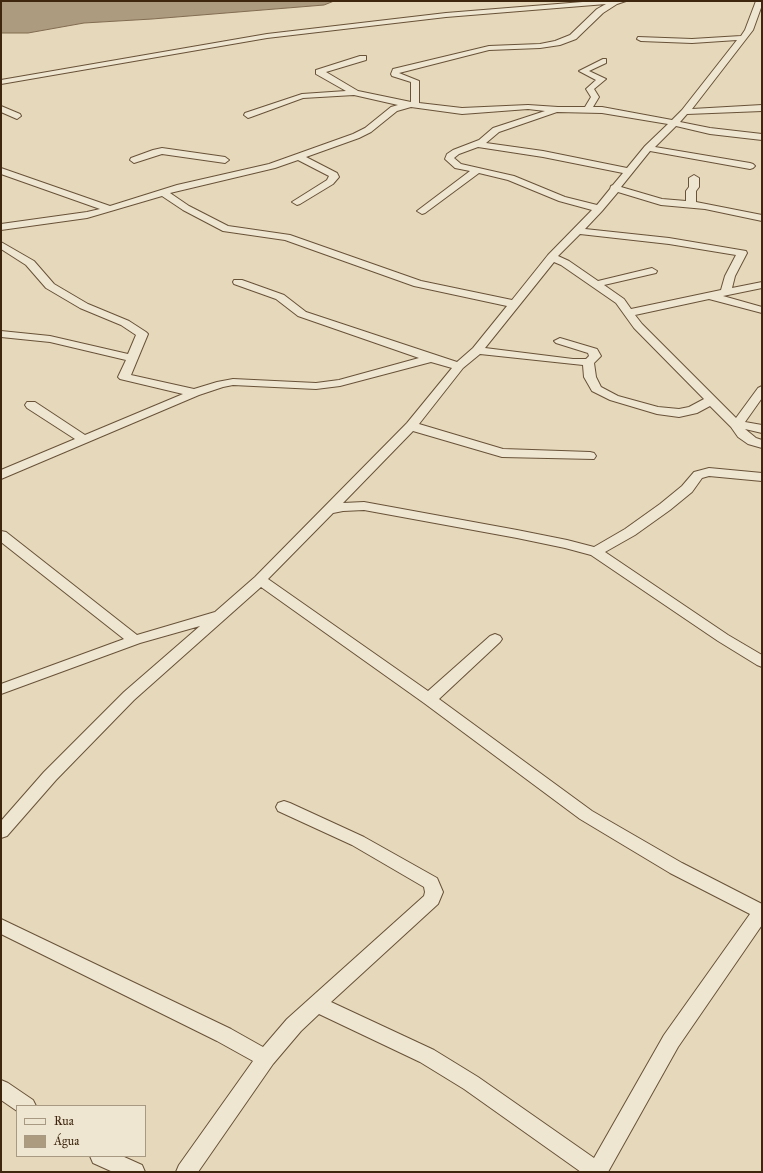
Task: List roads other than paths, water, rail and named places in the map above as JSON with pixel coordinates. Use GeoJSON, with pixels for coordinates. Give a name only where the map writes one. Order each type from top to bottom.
{"type":"FeatureCollection","features":[{"type":"Feature","properties":{"kind":"street"},"geometry":{"type":"LineString","coordinates":[[1,82],[259,37],[453,14],[622,1]]}},
{"type":"Feature","properties":{"kind":"street"},"geometry":{"type":"LineString","coordinates":[[1,832],[50,776],[92,732],[130,696],[260,580],[411,426],[459,366],[477,350],[552,257],[599,209],[614,188],[648,148],[685,112],[749,33],[760,1]]}},
{"type":"Feature","properties":{"kind":"street"},"geometry":{"type":"LineString","coordinates":[[413,105],[415,81],[395,74],[396,71],[489,48],[540,46],[557,43],[573,37],[600,11],[616,2]]}},
{"type":"Feature","properties":{"kind":"street"},"geometry":{"type":"LineString","coordinates":[[641,39],[692,41],[749,33]]}},
{"type":"Feature","properties":{"kind":"street"},"geometry":{"type":"LineString","coordinates":[[363,58],[318,72],[354,92],[413,105],[462,112],[528,107],[558,110],[588,109],[624,113],[710,131],[762,137]]}},
{"type":"Feature","properties":{"kind":"street"},"geometry":{"type":"LineString","coordinates":[[588,109],[595,97],[590,89],[602,79],[583,71],[603,61]]}},
{"type":"Feature","properties":{"kind":"street"},"geometry":{"type":"LineString","coordinates":[[248,115],[302,96],[354,92]]}},
{"type":"Feature","properties":{"kind":"street"},"geometry":{"type":"LineString","coordinates":[[1,227],[87,215],[162,192],[250,172],[299,157],[356,136],[368,130],[394,109],[413,105]]}},
{"type":"Feature","properties":{"kind":"street"},"geometry":{"type":"LineString","coordinates":[[685,112],[762,108]]}},
{"type":"Feature","properties":{"kind":"street"},"geometry":{"type":"LineString","coordinates":[[1,110],[17,116]]}},
{"type":"Feature","properties":{"kind":"street"},"geometry":{"type":"LineString","coordinates":[[558,110],[496,130],[477,144],[456,152],[450,156],[449,159],[458,166],[510,178],[562,199],[599,209]]}},
{"type":"Feature","properties":{"kind":"street"},"geometry":{"type":"LineString","coordinates":[[477,144],[531,152],[629,170]]}},
{"type":"Feature","properties":{"kind":"street"},"geometry":{"type":"LineString","coordinates":[[648,148],[750,166]]}},
{"type":"Feature","properties":{"kind":"street"},"geometry":{"type":"LineString","coordinates":[[134,160],[162,151],[231,163]]}},
{"type":"Feature","properties":{"kind":"street"},"geometry":{"type":"LineString","coordinates":[[219,151],[216,154],[250,172]]}},
{"type":"Feature","properties":{"kind":"street"},"geometry":{"type":"LineString","coordinates":[[297,202],[334,178],[334,175],[299,157]]}},
{"type":"Feature","properties":{"kind":"street"},"geometry":{"type":"LineString","coordinates":[[422,211],[478,170]]}},
{"type":"Feature","properties":{"kind":"street"},"geometry":{"type":"LineString","coordinates":[[1,171],[110,209]]}},
{"type":"Feature","properties":{"kind":"street"},"geometry":{"type":"LineString","coordinates":[[693,205],[690,201],[694,187],[694,178]]}},
{"type":"Feature","properties":{"kind":"street"},"geometry":{"type":"LineString","coordinates":[[614,188],[661,202],[693,205],[762,218]]}},
{"type":"Feature","properties":{"kind":"street"},"geometry":{"type":"LineString","coordinates":[[162,192],[186,208],[226,228],[287,237],[422,285],[515,304]]}},
{"type":"Feature","properties":{"kind":"street"},"geometry":{"type":"LineString","coordinates":[[578,231],[669,240],[742,253],[730,276],[726,293]]}},
{"type":"Feature","properties":{"kind":"street"},"geometry":{"type":"LineString","coordinates":[[1,245],[30,263],[55,290],[84,306],[125,323],[142,334],[124,377],[195,393]]}},
{"type":"Feature","properties":{"kind":"street"},"geometry":{"type":"LineString","coordinates":[[552,257],[565,263],[620,301],[638,326],[710,401],[736,424],[746,437],[762,444]]}},
{"type":"Feature","properties":{"kind":"street"},"geometry":{"type":"LineString","coordinates":[[597,284],[652,271]]}},
{"type":"Feature","properties":{"kind":"street"},"geometry":{"type":"LineString","coordinates":[[238,282],[280,297],[302,314],[431,358],[459,366]]}},
{"type":"Feature","properties":{"kind":"street"},"geometry":{"type":"LineString","coordinates":[[628,313],[762,285]]}},
{"type":"Feature","properties":{"kind":"street"},"geometry":{"type":"LineString","coordinates":[[711,296],[762,310]]}},
{"type":"Feature","properties":{"kind":"street"},"geometry":{"type":"LineString","coordinates":[[1,334],[50,339],[132,358]]}},
{"type":"Feature","properties":{"kind":"street"},"geometry":{"type":"LineString","coordinates":[[477,350],[573,362],[588,362],[596,356],[593,351],[560,341]]}},
{"type":"Feature","properties":{"kind":"street"},"geometry":{"type":"LineString","coordinates":[[1,475],[195,393],[221,384],[233,382],[297,386],[340,383],[431,358]]}},
{"type":"Feature","properties":{"kind":"street"},"geometry":{"type":"LineString","coordinates":[[588,362],[590,377],[596,389],[614,398],[657,410],[679,413],[693,410],[710,401]]}},
{"type":"Feature","properties":{"kind":"street"},"geometry":{"type":"LineString","coordinates":[[736,424],[762,390]]}},
{"type":"Feature","properties":{"kind":"street"},"geometry":{"type":"LineString","coordinates":[[31,404],[85,440]]}},
{"type":"Feature","properties":{"kind":"street"},"geometry":{"type":"LineString","coordinates":[[736,424],[762,429]]}},
{"type":"Feature","properties":{"kind":"street"},"geometry":{"type":"LineString","coordinates":[[411,426],[502,453],[590,456]]}},
{"type":"Feature","properties":{"kind":"street"},"geometry":{"type":"LineString","coordinates":[[596,552],[630,532],[665,507],[687,489],[698,475],[709,472],[762,477]]}},
{"type":"Feature","properties":{"kind":"street"},"geometry":{"type":"LineString","coordinates":[[349,488],[364,506]]}},
{"type":"Feature","properties":{"kind":"street"},"geometry":{"type":"LineString","coordinates":[[330,510],[343,507],[364,506],[517,534],[596,552],[723,638],[762,662]]}},
{"type":"Feature","properties":{"kind":"street"},"geometry":{"type":"LineString","coordinates":[[1,535],[135,640]]}},
{"type":"Feature","properties":{"kind":"street"},"geometry":{"type":"LineString","coordinates":[[260,580],[429,699],[586,815],[676,868],[762,911],[671,1041],[598,1172],[471,1083],[426,1056],[316,1004]]}},
{"type":"Feature","properties":{"kind":"street"},"geometry":{"type":"LineString","coordinates":[[1,689],[135,640],[221,615]]}},
{"type":"Feature","properties":{"kind":"street"},"geometry":{"type":"LineString","coordinates":[[429,699],[495,639]]}},
{"type":"Feature","properties":{"kind":"street"},"geometry":{"type":"LineString","coordinates":[[186,1172],[266,1058],[294,1025],[432,899],[434,892],[431,883],[364,844],[284,807]]}},
{"type":"Feature","properties":{"kind":"street"},"geometry":{"type":"LineString","coordinates":[[1,926],[224,1035],[266,1058]]}},
{"type":"Feature","properties":{"kind":"street"},"geometry":{"type":"LineString","coordinates":[[1,1089],[25,1105]]}},
{"type":"Feature","properties":{"kind":"street"},"geometry":{"type":"LineString","coordinates":[[102,1157],[135,1172]]}},
{"type":"Feature","properties":{"kind":"water"},"geometry":{"type":"Polygon","coordinates":[[[1,1],[334,1],[324,5],[84,23],[28,33],[1,33],[1,1]]]}}]}
